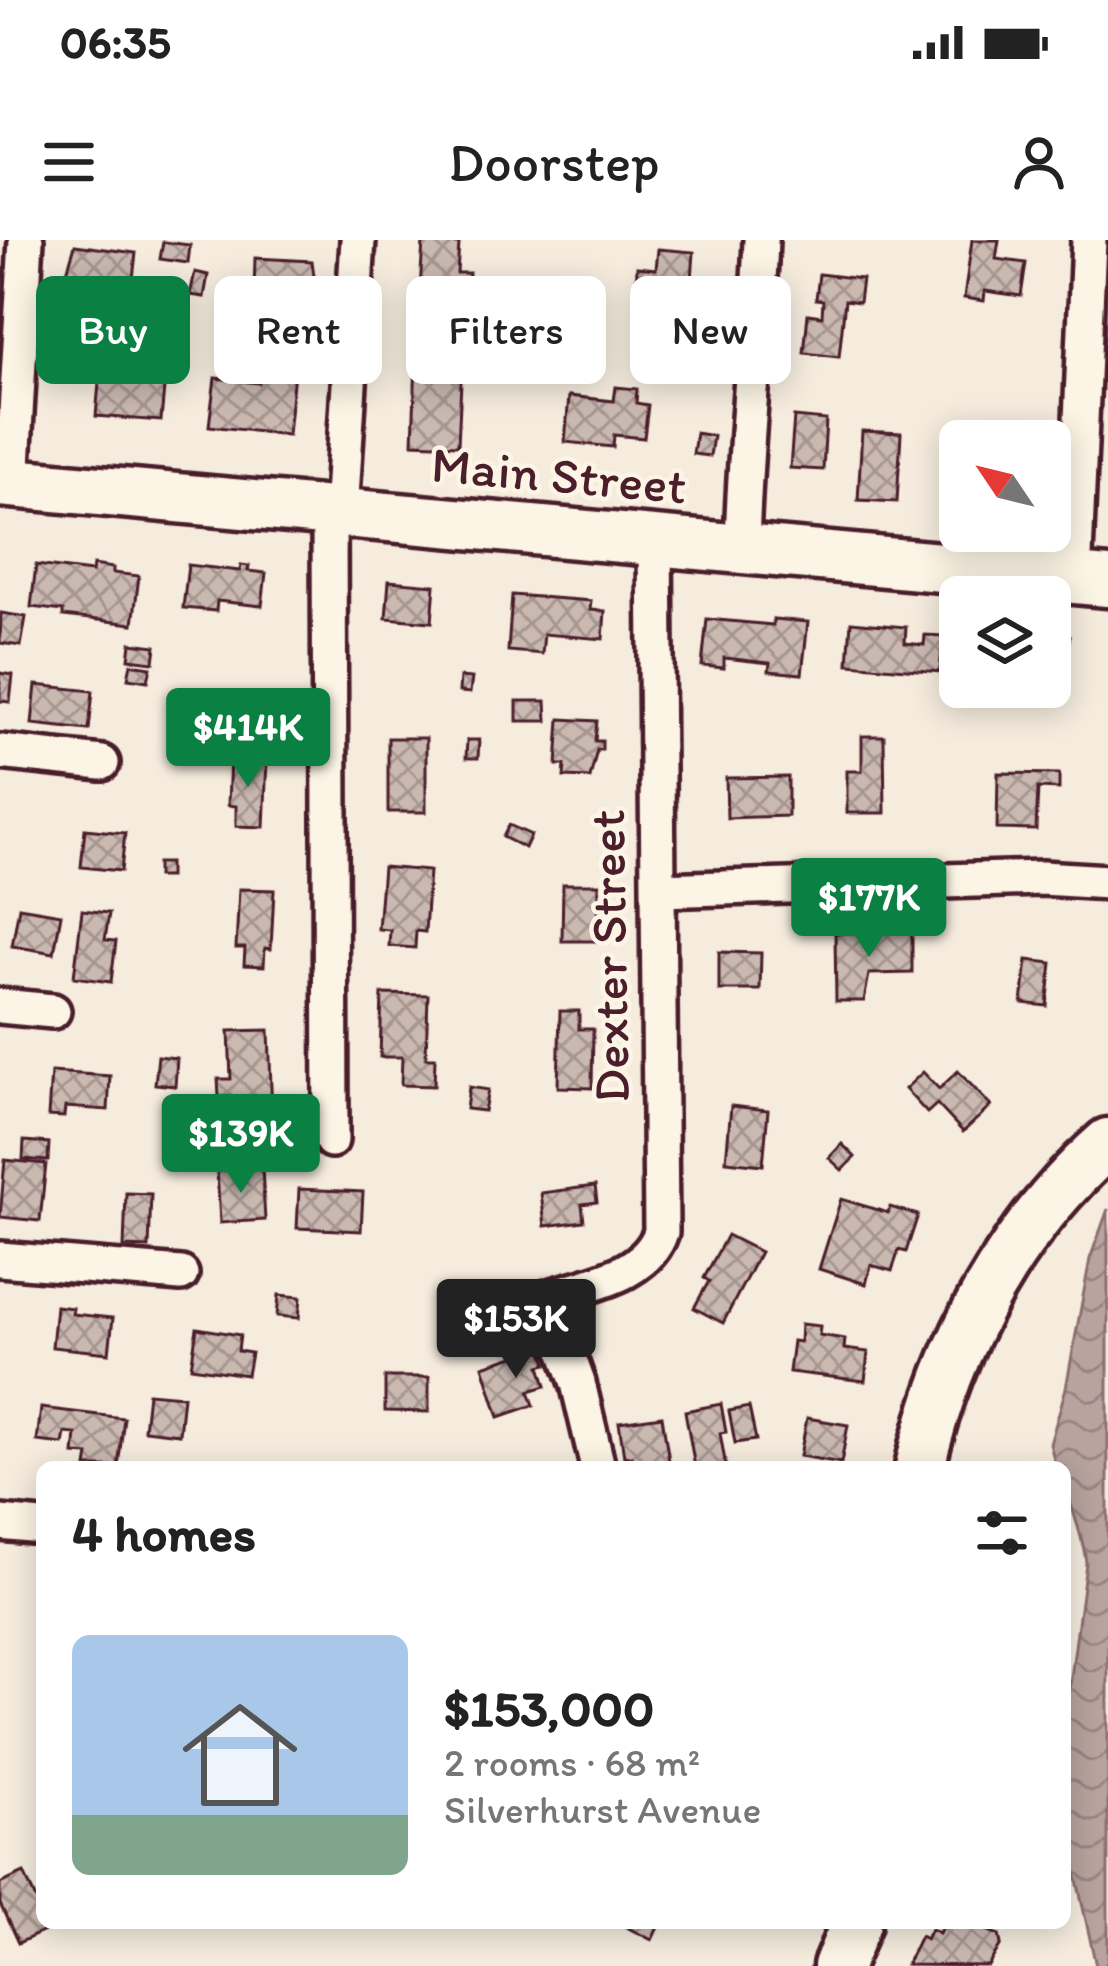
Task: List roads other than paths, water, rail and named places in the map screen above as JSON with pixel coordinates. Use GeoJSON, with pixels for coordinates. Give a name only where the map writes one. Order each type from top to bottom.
{"type":"FeatureCollection","features":[{"type":"Feature","properties":{"kind":"main road","name":"Main Street"},"geometry":{"type":"LineString","coordinates":[[6,483],[1091,580]]}},
{"type":"Feature","properties":{"kind":"main road"},"geometry":{"type":"LineString","coordinates":[[922,1461],[941,1393],[975,1312],[1030,1228],[1108,1143]]}},
{"type":"Feature","properties":{"kind":"main road"},"geometry":{"type":"LineString","coordinates":[[838,1966],[853,1929]]}},
{"type":"Feature","properties":{"kind":"street"},"geometry":{"type":"LineString","coordinates":[[6,483],[26,240]]}},
{"type":"Feature","properties":{"kind":"street"},"geometry":{"type":"LineString","coordinates":[[331,1140],[335,512],[358,240]]}},
{"type":"Feature","properties":{"kind":"street"},"geometry":{"type":"LineString","coordinates":[[742,549],[744,453],[758,327],[761,240]]}},
{"type":"Feature","properties":{"kind":"street"},"geometry":{"type":"LineString","coordinates":[[1089,240],[1091,580]]}},
{"type":"Feature","properties":{"kind":"street","name":"Dexter Street"},"geometry":{"type":"LineString","coordinates":[[597,1461],[578,1383],[547,1298],[634,1267],[659,1239],[655,541]]}},
{"type":"Feature","properties":{"kind":"street"},"geometry":{"type":"LineString","coordinates":[[0,752],[102,763]]}},
{"type":"Feature","properties":{"kind":"street"},"geometry":{"type":"LineString","coordinates":[[659,890],[1042,878],[1108,882]]}},
{"type":"Feature","properties":{"kind":"street"},"geometry":{"type":"LineString","coordinates":[[0,1006],[53,1011]]}},
{"type":"Feature","properties":{"kind":"street"},"geometry":{"type":"LineString","coordinates":[[0,1259],[181,1274]]}},
{"type":"Feature","properties":{"kind":"street"},"geometry":{"type":"LineString","coordinates":[[0,1523],[36,1526]]}},
{"type":"Feature","properties":{"kind":"water"},"geometry":{"type":"Polygon","coordinates":[[[1108,1209],[1108,1966],[1096,1966],[1071,1863],[1071,1677],[1086,1563],[1071,1503],[1071,1461],[1054,1461],[1050,1444],[1066,1388],[1090,1259],[1108,1209]]]}}]}
